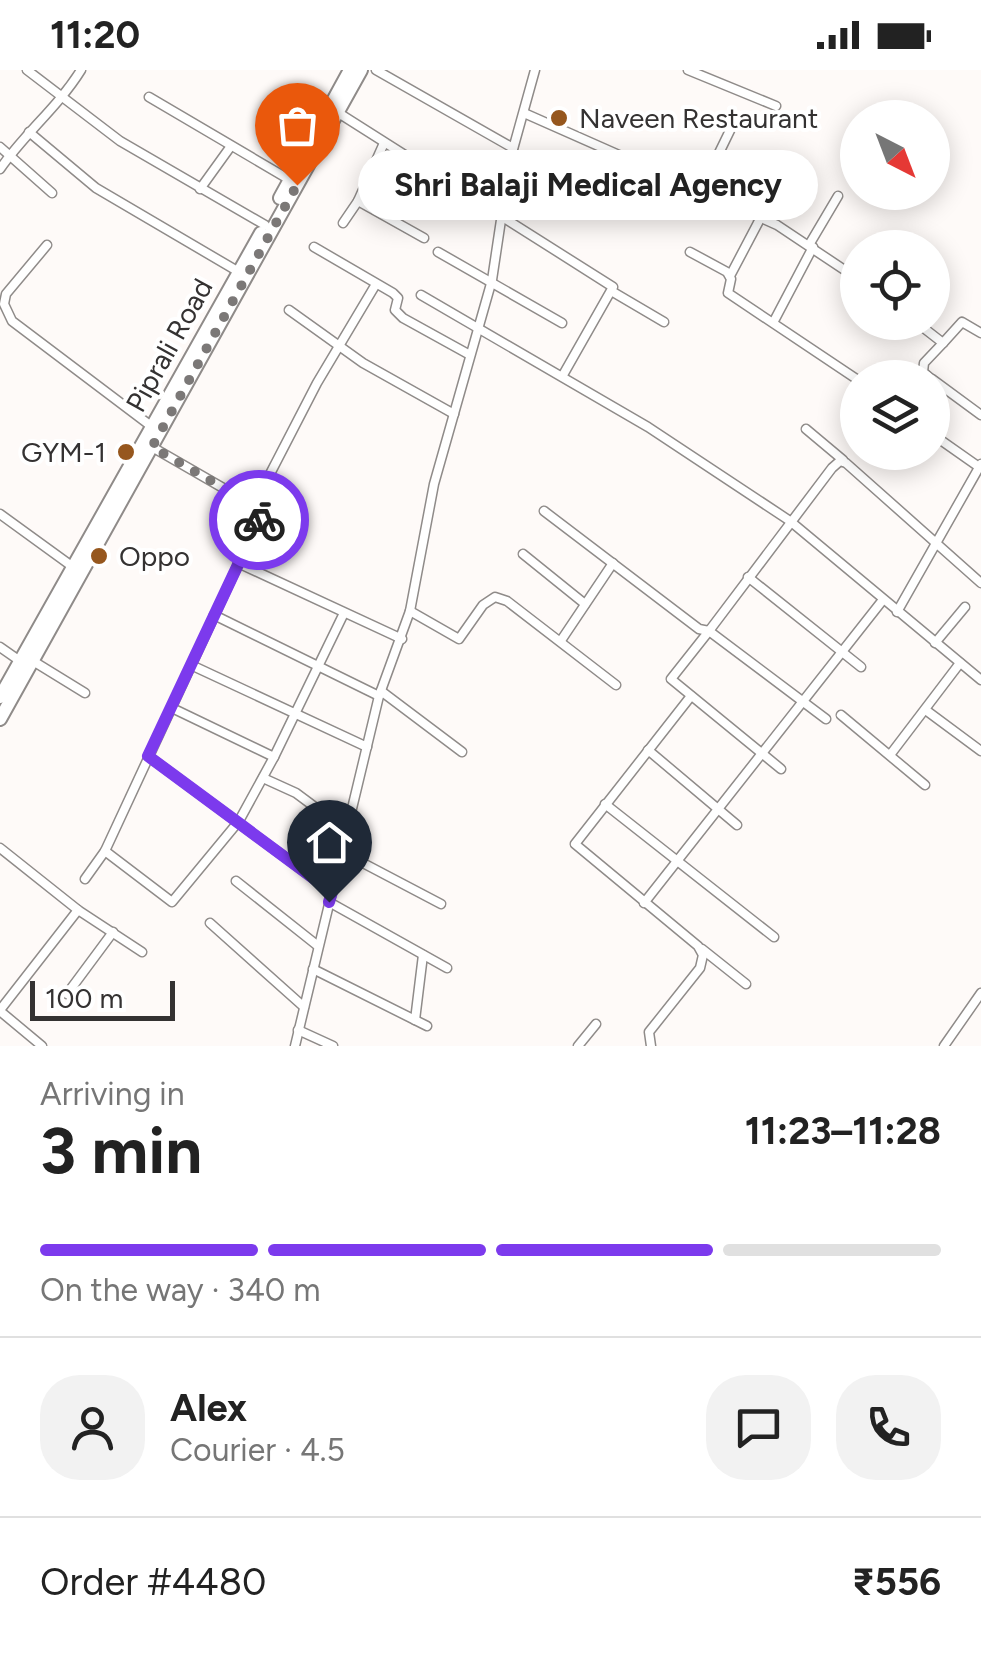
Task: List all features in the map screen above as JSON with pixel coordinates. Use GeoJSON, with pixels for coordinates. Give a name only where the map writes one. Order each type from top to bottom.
{"type":"FeatureCollection","features":[{"type":"Feature","properties":{"kind":"main road","name":"Piprali Road"},"geometry":{"type":"LineString","coordinates":[[0,697],[27,661],[73,567],[350,70]]}},
{"type":"Feature","properties":{"kind":"main road"},"geometry":{"type":"LineString","coordinates":[[0,719],[27,661],[152,447],[361,70]]}},
{"type":"Feature","properties":{"kind":"street"},"geometry":{"type":"LineString","coordinates":[[27,70],[200,189],[265,226]]}},
{"type":"Feature","properties":{"kind":"street"},"geometry":{"type":"LineString","coordinates":[[0,169],[29,132],[64,98],[81,70]]}},
{"type":"Feature","properties":{"kind":"street"},"geometry":{"type":"LineString","coordinates":[[376,70],[513,148]]}},
{"type":"Feature","properties":{"kind":"street"},"geometry":{"type":"LineString","coordinates":[[295,1046],[380,693],[410,611],[434,484],[492,280],[498,218],[535,70]]}},
{"type":"Feature","properties":{"kind":"street"},"geometry":{"type":"LineString","coordinates":[[688,70],[776,106]]}},
{"type":"Feature","properties":{"kind":"street"},"geometry":{"type":"LineString","coordinates":[[149,97],[290,180]]}},
{"type":"Feature","properties":{"kind":"street"},"geometry":{"type":"LineString","coordinates":[[337,112],[498,218],[605,279],[613,292],[664,322]]}},
{"type":"Feature","properties":{"kind":"street"},"geometry":{"type":"LineString","coordinates":[[524,112],[761,218],[840,266]]}},
{"type":"Feature","properties":{"kind":"street"},"geometry":{"type":"LineString","coordinates":[[700,192],[737,116]]}},
{"type":"Feature","properties":{"kind":"street"},"geometry":{"type":"LineString","coordinates":[[29,132],[96,188],[238,272]]}},
{"type":"Feature","properties":{"kind":"street"},"geometry":{"type":"LineString","coordinates":[[343,223],[358,201],[384,143]]}},
{"type":"Feature","properties":{"kind":"street"},"geometry":{"type":"LineString","coordinates":[[200,189],[231,146]]}},
{"type":"Feature","properties":{"kind":"street"},"geometry":{"type":"LineString","coordinates":[[0,147],[52,192]]}},
{"type":"Feature","properties":{"kind":"street"},"geometry":{"type":"LineString","coordinates":[[510,160],[601,207]]}},
{"type":"Feature","properties":{"kind":"street"},"geometry":{"type":"LineString","coordinates":[[790,162],[730,276],[728,294],[840,367]]}},
{"type":"Feature","properties":{"kind":"street"},"geometry":{"type":"LineString","coordinates":[[774,321],[838,196]]}},
{"type":"Feature","properties":{"kind":"street"},"geometry":{"type":"LineString","coordinates":[[358,201],[424,238]]}},
{"type":"Feature","properties":{"kind":"street"},"geometry":{"type":"LineString","coordinates":[[47,245],[6,294],[4,304],[12,321],[151,426]]}},
{"type":"Feature","properties":{"kind":"street"},"geometry":{"type":"LineString","coordinates":[[314,247],[398,298],[396,310],[403,318],[470,355]]}},
{"type":"Feature","properties":{"kind":"street"},"geometry":{"type":"LineString","coordinates":[[438,252],[562,323]]}},
{"type":"Feature","properties":{"kind":"street"},"geometry":{"type":"LineString","coordinates":[[690,252],[730,276]]}},
{"type":"Feature","properties":{"kind":"street"},"geometry":{"type":"LineString","coordinates":[[254,506],[337,346],[376,284]]}},
{"type":"Feature","properties":{"kind":"street"},"geometry":{"type":"LineString","coordinates":[[562,376],[613,292]]}},
{"type":"Feature","properties":{"kind":"street"},"geometry":{"type":"LineString","coordinates":[[422,295],[562,376],[790,521],[882,602],[981,680]]}},
{"type":"Feature","properties":{"kind":"street"},"geometry":{"type":"LineString","coordinates":[[289,310],[337,346],[454,414]]}},
{"type":"Feature","properties":{"kind":"street"},"geometry":{"type":"LineString","coordinates":[[928,360],[962,322],[981,333]]}},
{"type":"Feature","properties":{"kind":"street"},"geometry":{"type":"LineString","coordinates":[[939,340],[943,343]]}},
{"type":"Feature","properties":{"kind":"street"},"geometry":{"type":"LineString","coordinates":[[950,392],[981,415]]}},
{"type":"Feature","properties":{"kind":"street"},"geometry":{"type":"LineString","coordinates":[[806,429],[840,458]]}},
{"type":"Feature","properties":{"kind":"street"},"geometry":{"type":"LineString","coordinates":[[896,612],[980,465],[950,446]]}},
{"type":"Feature","properties":{"kind":"street"},"geometry":{"type":"LineString","coordinates":[[85,880],[105,851],[264,511],[152,447]]}},
{"type":"Feature","properties":{"kind":"street"},"geometry":{"type":"LineString","coordinates":[[781,769],[671,679],[840,461]]}},
{"type":"Feature","properties":{"kind":"street"},"geometry":{"type":"LineString","coordinates":[[854,470],[981,583]]}},
{"type":"Feature","properties":{"kind":"street"},"geometry":{"type":"LineString","coordinates":[[544,510],[699,630],[708,631],[826,720]]}},
{"type":"Feature","properties":{"kind":"street"},"geometry":{"type":"LineString","coordinates":[[0,514],[73,567]]}},
{"type":"Feature","properties":{"kind":"street"},"geometry":{"type":"LineString","coordinates":[[523,554],[585,604]]}},
{"type":"Feature","properties":{"kind":"street"},"geometry":{"type":"LineString","coordinates":[[238,563],[402,639]]}},
{"type":"Feature","properties":{"kind":"street"},"geometry":{"type":"LineString","coordinates":[[562,638],[612,563]]}},
{"type":"Feature","properties":{"kind":"street"},"geometry":{"type":"LineString","coordinates":[[748,577],[861,667]]}},
{"type":"Feature","properties":{"kind":"street"},"geometry":{"type":"LineString","coordinates":[[410,611],[459,639],[483,605],[496,597],[562,638],[616,685]]}},
{"type":"Feature","properties":{"kind":"street"},"geometry":{"type":"LineString","coordinates":[[644,903],[882,602]]}},
{"type":"Feature","properties":{"kind":"street"},"geometry":{"type":"LineString","coordinates":[[936,643],[965,607]]}},
{"type":"Feature","properties":{"kind":"street"},"geometry":{"type":"LineString","coordinates":[[105,851],[172,902],[240,821],[344,613]]}},
{"type":"Feature","properties":{"kind":"street"},"geometry":{"type":"LineString","coordinates":[[214,615],[380,693],[462,752]]}},
{"type":"Feature","properties":{"kind":"street"},"geometry":{"type":"LineString","coordinates":[[0,647],[85,693]]}},
{"type":"Feature","properties":{"kind":"street"},"geometry":{"type":"LineString","coordinates":[[890,755],[960,663]]}},
{"type":"Feature","properties":{"kind":"street"},"geometry":{"type":"LineString","coordinates":[[191,665],[367,748]]}},
{"type":"Feature","properties":{"kind":"street"},"geometry":{"type":"LineString","coordinates":[[692,696],[575,844],[746,984]]}},
{"type":"Feature","properties":{"kind":"street"},"geometry":{"type":"LineString","coordinates":[[172,708],[274,757]]}},
{"type":"Feature","properties":{"kind":"street"},"geometry":{"type":"LineString","coordinates":[[927,711],[981,751]]}},
{"type":"Feature","properties":{"kind":"street"},"geometry":{"type":"LineString","coordinates":[[841,715],[925,785]]}},
{"type":"Feature","properties":{"kind":"street"},"geometry":{"type":"LineString","coordinates":[[648,750],[736,825]]}},
{"type":"Feature","properties":{"kind":"street"},"geometry":{"type":"LineString","coordinates":[[148,756],[332,892]]}},
{"type":"Feature","properties":{"kind":"street"},"geometry":{"type":"LineString","coordinates":[[263,778],[296,793],[347,831]]}},
{"type":"Feature","properties":{"kind":"street"},"geometry":{"type":"LineString","coordinates":[[606,804],[774,936]]}},
{"type":"Feature","properties":{"kind":"street"},"geometry":{"type":"LineString","coordinates":[[0,848],[78,910],[142,952]]}},
{"type":"Feature","properties":{"kind":"street"},"geometry":{"type":"LineString","coordinates":[[342,852],[440,904]]}},
{"type":"Feature","properties":{"kind":"street"},"geometry":{"type":"LineString","coordinates":[[236,881],[318,946]]}},
{"type":"Feature","properties":{"kind":"street"},"geometry":{"type":"LineString","coordinates":[[329,902],[447,968]]}},
{"type":"Feature","properties":{"kind":"street"},"geometry":{"type":"LineString","coordinates":[[42,1046],[0,1011],[78,910]]}},
{"type":"Feature","properties":{"kind":"street"},"geometry":{"type":"LineString","coordinates":[[210,922],[304,1007]]}},
{"type":"Feature","properties":{"kind":"street"},"geometry":{"type":"LineString","coordinates":[[67,994],[113,932]]}},
{"type":"Feature","properties":{"kind":"street"},"geometry":{"type":"LineString","coordinates":[[650,1046],[649,1032],[700,968],[702,956],[698,946]]}},
{"type":"Feature","properties":{"kind":"street"},"geometry":{"type":"LineString","coordinates":[[414,1020],[423,955]]}},
{"type":"Feature","properties":{"kind":"street"},"geometry":{"type":"LineString","coordinates":[[313,970],[427,1026]]}},
{"type":"Feature","properties":{"kind":"street"},"geometry":{"type":"LineString","coordinates":[[944,1046],[981,993]]}},
{"type":"Feature","properties":{"kind":"street"},"geometry":{"type":"LineString","coordinates":[[578,1046],[596,1024]]}},
{"type":"Feature","properties":{"kind":"street"},"geometry":{"type":"LineString","coordinates":[[298,1030],[333,1046]]}},
{"type":"Feature","properties":{"kind":"way so far"},"geometry":{"type":"LineString","coordinates":[[259,520],[264,511],[152,447],[297,185]]}},
{"type":"Feature","properties":{"kind":"place","name":"Naveen Restaurant"},"geometry":{"type":"Point","coordinates":[559,118]}},
{"type":"Feature","properties":{"kind":"place","name":"Shri Balaji Medical Agency"},"geometry":{"type":"Point","coordinates":[297,185]}},
{"type":"Feature","properties":{"kind":"place","name":"GYM-1"},"geometry":{"type":"Point","coordinates":[126,452]}},
{"type":"Feature","properties":{"kind":"place","name":"Oppo"},"geometry":{"type":"Point","coordinates":[99,556]}},
{"type":"Feature","properties":{"kind":"route"},"geometry":{"type":"LineString","coordinates":[[259,520],[148,756],[332,892],[329,902]]}}]}
